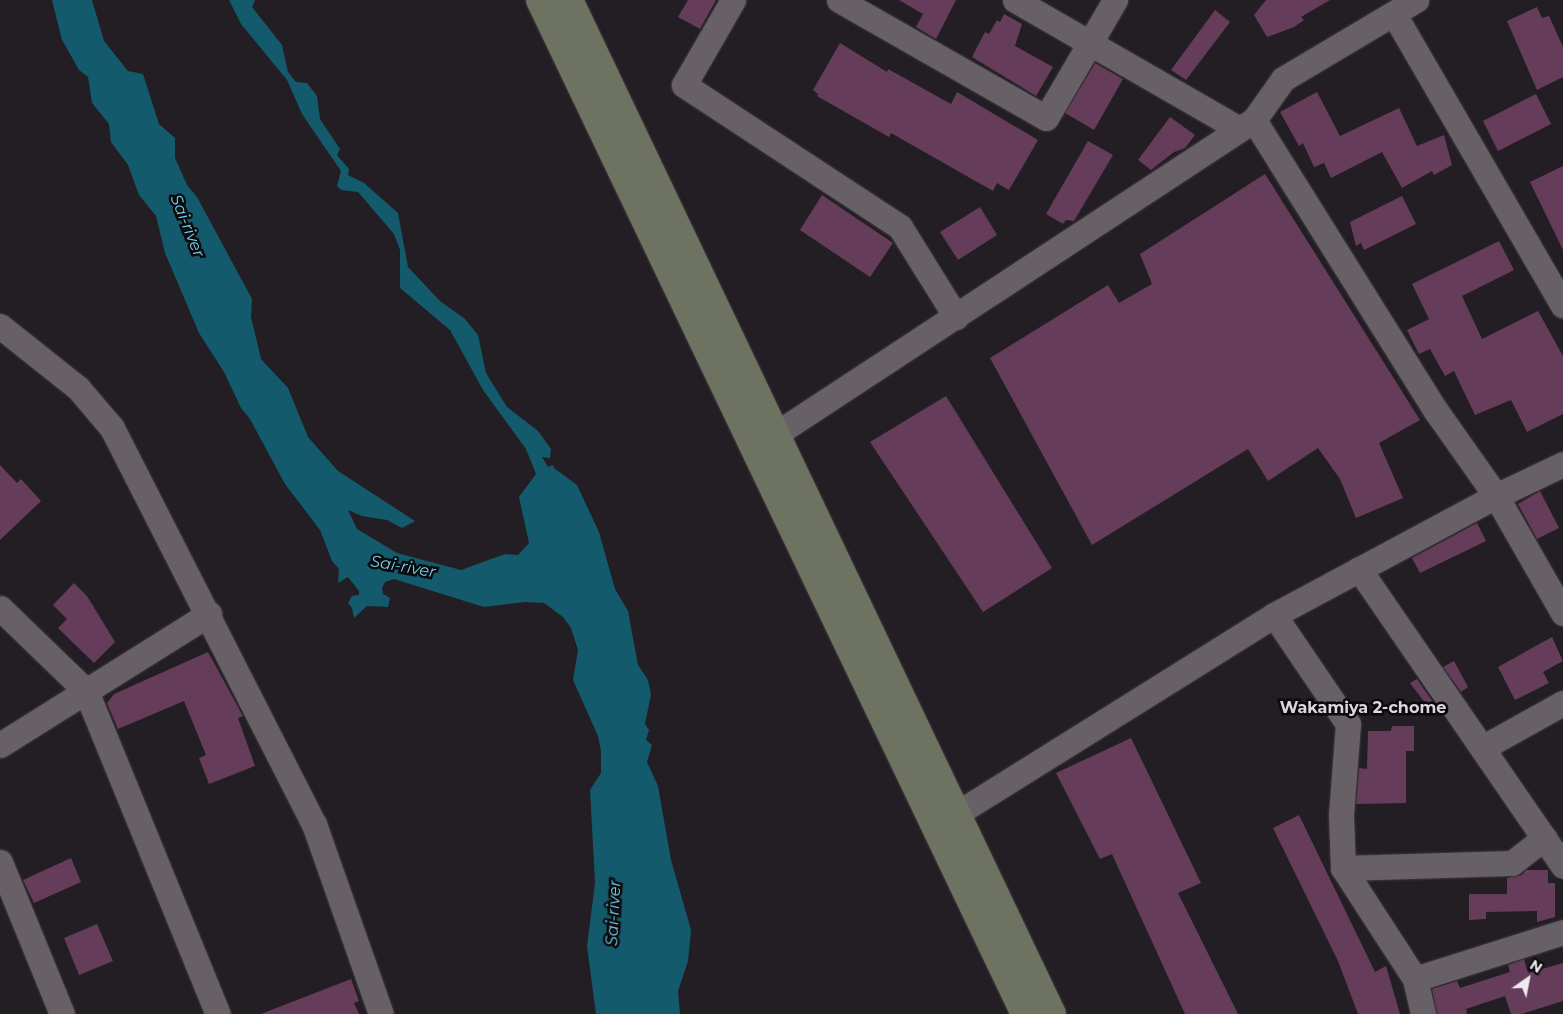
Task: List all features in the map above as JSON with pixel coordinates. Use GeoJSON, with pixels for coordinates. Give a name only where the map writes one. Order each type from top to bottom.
{"type":"FeatureCollection","features":[{"type":"Feature","properties":{"kind":"street"},"geometry":{"type":"LineString","coordinates":[[540,0],[765,440],[947,819],[1052,1014]]}},
{"type":"Feature","properties":{"kind":"street"},"geometry":{"type":"LineString","coordinates":[[569,0],[765,440]]}},
{"type":"Feature","properties":{"kind":"street"},"geometry":{"type":"LineString","coordinates":[[733,0],[684,85],[900,227],[956,316]]}},
{"type":"Feature","properties":{"kind":"street"},"geometry":{"type":"LineString","coordinates":[[839,0],[1046,118],[1093,43],[1115,0]]}},
{"type":"Feature","properties":{"kind":"street"},"geometry":{"type":"LineString","coordinates":[[1015,0],[1246,125],[1436,412],[1496,496],[1563,613]]}},
{"type":"Feature","properties":{"kind":"street"},"geometry":{"type":"LineString","coordinates":[[765,440],[1246,125],[1283,78],[1416,0]]}},
{"type":"Feature","properties":{"kind":"street"},"geometry":{"type":"LineString","coordinates":[[1394,14],[1563,305]]}},
{"type":"Feature","properties":{"kind":"street"},"geometry":{"type":"LineString","coordinates":[[0,326],[78,388],[112,428],[209,614],[314,824],[381,1014]]}},
{"type":"Feature","properties":{"kind":"street"},"geometry":{"type":"LineString","coordinates":[[947,819],[1274,615],[1496,496],[1563,464]]}},
{"type":"Feature","properties":{"kind":"street"},"geometry":{"type":"LineString","coordinates":[[1360,569],[1563,866]]}},
{"type":"Feature","properties":{"kind":"street"},"geometry":{"type":"LineString","coordinates":[[0,608],[86,690],[218,1014]]}},
{"type":"Feature","properties":{"kind":"street"},"geometry":{"type":"LineString","coordinates":[[0,744],[209,614]]}},
{"type":"Feature","properties":{"kind":"street"},"geometry":{"type":"LineString","coordinates":[[1274,615],[1348,724],[1341,816],[1343,868],[1415,980],[1423,1014]]}},
{"type":"Feature","properties":{"kind":"street"},"geometry":{"type":"LineString","coordinates":[[1482,748],[1563,703]]}},
{"type":"Feature","properties":{"kind":"street"},"geometry":{"type":"LineString","coordinates":[[947,819],[1025,1014]]}},
{"type":"Feature","properties":{"kind":"street"},"geometry":{"type":"LineString","coordinates":[[1343,868],[1512,863],[1544,838]]}},
{"type":"Feature","properties":{"kind":"street"},"geometry":{"type":"LineString","coordinates":[[0,862],[62,1014]]}},
{"type":"Feature","properties":{"kind":"street"},"geometry":{"type":"LineString","coordinates":[[1415,980],[1563,932]]}},
{"type":"Feature","properties":{"kind":"water","name":"Sai-river"},"geometry":{"type":"Polygon","coordinates":[[[52,0],[92,0],[104,41],[128,71],[143,74],[159,124],[175,138],[175,158],[187,185],[197,197],[252,299],[251,317],[261,359],[288,388],[308,437],[338,471],[415,521],[402,528],[387,520],[362,516],[348,510],[357,529],[397,553],[461,570],[505,554],[518,555],[529,543],[519,497],[536,474],[526,449],[483,390],[450,330],[400,288],[400,250],[394,234],[358,192],[341,190],[337,186],[341,171],[302,114],[287,80],[241,24],[229,0],[255,0],[252,7],[282,45],[288,72],[296,82],[307,83],[317,96],[320,119],[340,149],[337,155],[349,169],[348,175],[364,183],[398,213],[408,267],[440,301],[465,319],[478,335],[486,373],[507,407],[538,431],[551,449],[550,458],[542,457],[548,467],[553,465],[554,468],[577,485],[599,532],[615,589],[628,611],[638,665],[648,680],[651,694],[645,724],[649,730],[646,740],[652,745],[647,762],[658,786],[671,860],[691,930],[688,961],[678,991],[680,1014],[596,1014],[587,946],[595,883],[590,790],[601,773],[601,751],[598,736],[573,680],[578,650],[571,628],[563,617],[544,603],[525,602],[484,607],[394,579],[385,582],[382,588],[383,594],[390,598],[388,607],[367,606],[354,618],[352,608],[348,603],[352,596],[359,595],[359,591],[348,577],[338,583],[339,569],[332,561],[320,530],[285,484],[250,419],[241,408],[224,372],[199,333],[165,253],[156,216],[139,195],[128,165],[111,142],[109,124],[92,103],[88,77],[79,70],[62,40],[52,0]]]}},
{"type":"Feature","properties":{"kind":"building"},"geometry":{"type":"Polygon","coordinates":[[[688,0],[716,0],[700,29],[678,17],[688,0]]]}},
{"type":"Feature","properties":{"kind":"building"},"geometry":{"type":"Polygon","coordinates":[[[899,0],[956,0],[936,39],[916,27],[923,14],[899,0]]]}},
{"type":"Feature","properties":{"kind":"building"},"geometry":{"type":"Polygon","coordinates":[[[1266,0],[1330,0],[1301,17],[1304,20],[1294,27],[1267,37],[1254,15],[1266,0]]]}},
{"type":"Feature","properties":{"kind":"building"},"geometry":{"type":"Polygon","coordinates":[[[1537,7],[1542,18],[1549,16],[1563,47],[1563,77],[1537,90],[1507,21],[1537,7]]]}},
{"type":"Feature","properties":{"kind":"building"},"geometry":{"type":"Polygon","coordinates":[[[1215,10],[1230,22],[1186,80],[1171,70],[1215,10]]]}},
{"type":"Feature","properties":{"kind":"building"},"geometry":{"type":"Polygon","coordinates":[[[1004,14],[1022,24],[1015,46],[1053,67],[1036,96],[972,57],[985,32],[989,34],[997,20],[1000,22],[1004,14]]]}},
{"type":"Feature","properties":{"kind":"building"},"geometry":{"type":"Polygon","coordinates":[[[840,43],[887,72],[888,69],[951,104],[957,92],[1038,140],[1009,190],[997,183],[993,191],[891,133],[889,137],[817,96],[818,94],[813,90],[840,43]]]}},
{"type":"Feature","properties":{"kind":"building"},"geometry":{"type":"Polygon","coordinates":[[[1095,63],[1123,79],[1094,130],[1065,113],[1095,63]]]}},
{"type":"Feature","properties":{"kind":"building"},"geometry":{"type":"Polygon","coordinates":[[[1317,92],[1340,136],[1399,108],[1417,146],[1444,135],[1452,165],[1434,175],[1432,171],[1402,188],[1382,152],[1331,178],[1324,163],[1314,167],[1303,143],[1299,146],[1280,112],[1317,92]]]}},
{"type":"Feature","properties":{"kind":"building"},"geometry":{"type":"Polygon","coordinates":[[[1536,94],[1551,124],[1498,151],[1483,121],[1536,94]]]}},
{"type":"Feature","properties":{"kind":"building"},"geometry":{"type":"Polygon","coordinates":[[[1170,117],[1195,135],[1185,148],[1174,152],[1151,170],[1138,160],[1170,117]]]}},
{"type":"Feature","properties":{"kind":"building"},"geometry":{"type":"Polygon","coordinates":[[[1088,141],[1113,155],[1074,221],[1066,220],[1063,224],[1046,214],[1088,141]]]}},
{"type":"Feature","properties":{"kind":"building"},"geometry":{"type":"Polygon","coordinates":[[[1563,166],[1563,250],[1530,182],[1563,166]]]}},
{"type":"Feature","properties":{"kind":"building"},"geometry":{"type":"Polygon","coordinates":[[[1265,174],[1420,420],[1379,443],[1403,498],[1356,518],[1340,479],[1318,448],[1268,481],[1248,449],[1092,545],[990,358],[1108,285],[1119,303],[1152,284],[1140,254],[1265,174]]]}},
{"type":"Feature","properties":{"kind":"building"},"geometry":{"type":"Polygon","coordinates":[[[822,195],[893,243],[870,277],[800,230],[822,195]]]}},
{"type":"Feature","properties":{"kind":"building"},"geometry":{"type":"Polygon","coordinates":[[[1402,196],[1416,224],[1364,250],[1361,243],[1356,246],[1350,222],[1402,196]]]}},
{"type":"Feature","properties":{"kind":"building"},"geometry":{"type":"Polygon","coordinates":[[[980,207],[997,235],[958,260],[940,232],[980,207]]]}},
{"type":"Feature","properties":{"kind":"building"},"geometry":{"type":"Polygon","coordinates":[[[1499,241],[1514,270],[1462,296],[1482,339],[1538,311],[1563,356],[1563,414],[1527,432],[1511,400],[1475,415],[1454,371],[1445,376],[1430,349],[1419,354],[1407,330],[1429,319],[1412,284],[1499,241]]]}},
{"type":"Feature","properties":{"kind":"building"},"geometry":{"type":"Polygon","coordinates":[[[946,396],[1052,568],[983,612],[870,442],[946,396]]]}},
{"type":"Feature","properties":{"kind":"building"},"geometry":{"type":"Polygon","coordinates":[[[0,465],[17,483],[21,479],[41,501],[0,540],[0,465]]]}},
{"type":"Feature","properties":{"kind":"building"},"geometry":{"type":"Polygon","coordinates":[[[1540,491],[1559,528],[1537,539],[1518,504],[1540,491]]]}},
{"type":"Feature","properties":{"kind":"building"},"geometry":{"type":"Polygon","coordinates":[[[1477,523],[1486,541],[1420,573],[1412,558],[1477,523]]]}},
{"type":"Feature","properties":{"kind":"building"},"geometry":{"type":"Polygon","coordinates":[[[74,583],[87,596],[115,642],[94,663],[58,628],[67,619],[53,605],[74,583]]]}},
{"type":"Feature","properties":{"kind":"building"},"geometry":{"type":"Polygon","coordinates":[[[1552,637],[1563,661],[1543,672],[1549,683],[1515,700],[1498,667],[1552,637]]]}},
{"type":"Feature","properties":{"kind":"building"},"geometry":{"type":"Polygon","coordinates":[[[208,652],[243,716],[238,718],[255,766],[209,784],[199,758],[206,755],[184,701],[118,729],[107,703],[114,694],[208,652]]]}},
{"type":"Feature","properties":{"kind":"building"},"geometry":{"type":"Polygon","coordinates":[[[1454,661],[1468,687],[1461,692],[1443,667],[1454,661]]]}},
{"type":"Feature","properties":{"kind":"building"},"geometry":{"type":"Polygon","coordinates":[[[1417,679],[1437,708],[1432,712],[1410,683],[1417,679]]]}},
{"type":"Feature","properties":{"kind":"building"},"geometry":{"type":"Polygon","coordinates":[[[1392,726],[1414,726],[1414,751],[1406,751],[1406,803],[1356,804],[1359,768],[1367,769],[1368,731],[1391,731],[1392,726]]]}},
{"type":"Feature","properties":{"kind":"building"},"geometry":{"type":"Polygon","coordinates":[[[1131,738],[1201,883],[1178,893],[1238,1014],[1185,1014],[1112,854],[1100,859],[1056,773],[1131,738]]]}},
{"type":"Feature","properties":{"kind":"building"},"geometry":{"type":"Polygon","coordinates":[[[1299,815],[1375,972],[1386,966],[1400,1014],[1358,1014],[1338,961],[1273,828],[1299,815]]]}},
{"type":"Feature","properties":{"kind":"building"},"geometry":{"type":"Polygon","coordinates":[[[71,858],[81,882],[34,903],[23,880],[71,858]]]}},
{"type":"Feature","properties":{"kind":"building"},"geometry":{"type":"Polygon","coordinates":[[[1526,870],[1548,870],[1548,883],[1555,883],[1555,917],[1537,922],[1537,911],[1486,912],[1486,919],[1469,920],[1469,894],[1507,894],[1507,878],[1522,875],[1526,870]]]}},
{"type":"Feature","properties":{"kind":"building"},"geometry":{"type":"Polygon","coordinates":[[[97,924],[113,961],[79,975],[64,938],[97,924]]]}},
{"type":"Feature","properties":{"kind":"building"},"geometry":{"type":"Polygon","coordinates":[[[1524,959],[1528,973],[1563,963],[1563,1001],[1522,1014],[1511,1014],[1505,996],[1466,1009],[1467,1014],[1437,1014],[1432,989],[1457,981],[1460,988],[1510,972],[1508,965],[1524,959]]]}},
{"type":"Feature","properties":{"kind":"building"},"geometry":{"type":"Polygon","coordinates":[[[351,979],[359,1001],[354,1003],[359,1014],[261,1014],[351,979]]]}},
{"type":"Feature","properties":{"kind":"district","name":"Wakamiya 2-chome"},"geometry":{"type":"Point","coordinates":[1363,708]}}]}
